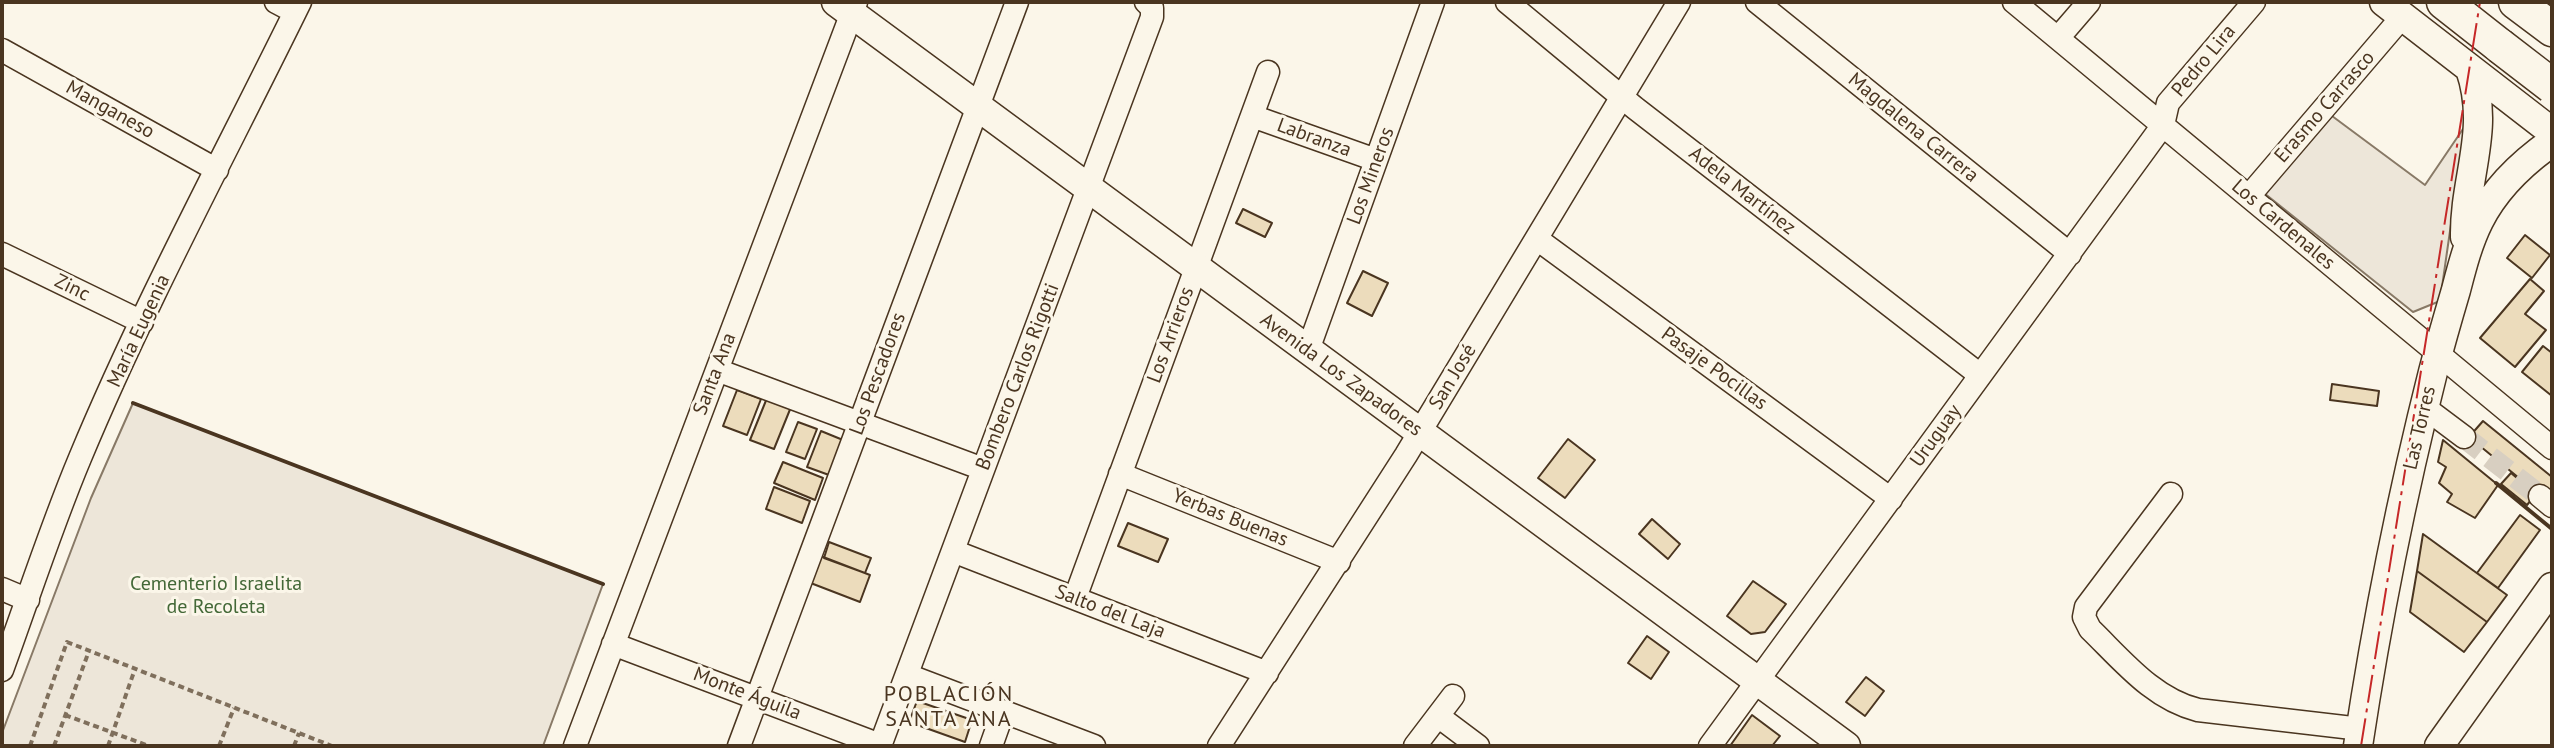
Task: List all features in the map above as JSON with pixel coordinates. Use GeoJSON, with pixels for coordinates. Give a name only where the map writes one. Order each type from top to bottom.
{"type":"FeatureCollection","features":[{"type":"Feature","properties":{"kind":"highway"},"geometry":{"type":"LineString","coordinates":[[2444,2],[2552,86]]}},
{"type":"Feature","properties":{"kind":"highway"},"geometry":{"type":"LineString","coordinates":[[2520,5],[2552,29]]}},
{"type":"Feature","properties":{"kind":"main road","name":"Avenida Los Zapadores"},"geometry":{"type":"LineString","coordinates":[[848,6],[1196,269],[1846,746]]}},
{"type":"Feature","properties":{"kind":"main road"},"geometry":{"type":"LineString","coordinates":[[2393,9],[2552,132]]}},
{"type":"Feature","properties":{"kind":"main road"},"geometry":{"type":"LineString","coordinates":[[2470,69],[2507,75],[2531,70],[2552,59]]}},
{"type":"Feature","properties":{"kind":"main road"},"geometry":{"type":"LineString","coordinates":[[2466,256],[2467,212],[2479,127],[2478,96],[2470,69]]}},
{"type":"Feature","properties":{"kind":"main road","name":"Las Torres"},"geometry":{"type":"LineString","coordinates":[[2360,738],[2393,549],[2424,407],[2466,256],[2479,221],[2500,189],[2526,162],[2552,142]]}},
{"type":"Feature","properties":{"kind":"main road"},"geometry":{"type":"LineString","coordinates":[[2439,746],[2552,587]]}},
{"type":"Feature","properties":{"kind":"street","name":"Los Pescadores"},"geometry":{"type":"LineString","coordinates":[[739,746],[1017,2]]}},
{"type":"Feature","properties":{"kind":"street","name":"Los Mineros"},"geometry":{"type":"LineString","coordinates":[[1308,350],[1433,2]]}},
{"type":"Feature","properties":{"kind":"street","name":"Adela Martínez"},"geometry":{"type":"LineString","coordinates":[[1507,2],[1623,98],[1980,375]]}},
{"type":"Feature","properties":{"kind":"street","name":"San José"},"geometry":{"type":"LineString","coordinates":[[1219,746],[1420,432],[1679,2]]}},
{"type":"Feature","properties":{"kind":"street","name":"Magdalena Carrera"},"geometry":{"type":"LineString","coordinates":[[1757,2],[2070,254]]}},
{"type":"Feature","properties":{"kind":"street","name":"Los Cardenales"},"geometry":{"type":"LineString","coordinates":[[2014,2],[2552,448]]}},
{"type":"Feature","properties":{"kind":"street"},"geometry":{"type":"LineString","coordinates":[[2058,38],[2089,2]]}},
{"type":"Feature","properties":{"kind":"street","name":"Pedro Lira"},"geometry":{"type":"LineString","coordinates":[[2163,125],[2168,103],[2254,2]]}},
{"type":"Feature","properties":{"kind":"street","name":"María Eugenia"},"geometry":{"type":"LineString","coordinates":[[2,670],[80,458],[142,322],[217,170],[290,5]]}},
{"type":"Feature","properties":{"kind":"street","name":"Bombero Carlos Rigotti"},"geometry":{"type":"LineString","coordinates":[[880,746],[1152,17],[1149,5]]}},
{"type":"Feature","properties":{"kind":"street","name":"Santa Ana"},"geometry":{"type":"LineString","coordinates":[[575,746],[717,370],[848,6]]}},
{"type":"Feature","properties":{"kind":"street","name":"Erasmo Carrasco"},"geometry":{"type":"LineString","coordinates":[[2249,196],[2393,9]]}},
{"type":"Feature","properties":{"kind":"street","name":"Manganeso"},"geometry":{"type":"LineString","coordinates":[[2,50],[217,170]]}},
{"type":"Feature","properties":{"kind":"street","name":"Los Arrieros"},"geometry":{"type":"LineString","coordinates":[[1075,598],[1268,72]]}},
{"type":"Feature","properties":{"kind":"street","name":"Labranza"},"geometry":{"type":"LineString","coordinates":[[1252,116],[1376,160]]}},
{"type":"Feature","properties":{"kind":"street","name":"Uruguay"},"geometry":{"type":"LineString","coordinates":[[1710,746],[2163,125]]}},
{"type":"Feature","properties":{"kind":"street","name":"Pasaje Pocillas"},"geometry":{"type":"LineString","coordinates":[[1537,239],[1891,499]]}},
{"type":"Feature","properties":{"kind":"street","name":"Zinc"},"geometry":{"type":"LineString","coordinates":[[2,254],[142,322]]}},
{"type":"Feature","properties":{"kind":"street"},"geometry":{"type":"LineString","coordinates":[[717,370],[983,469]]}},
{"type":"Feature","properties":{"kind":"street"},"geometry":{"type":"LineString","coordinates":[[2424,407],[2464,437]]}},
{"type":"Feature","properties":{"kind":"street","name":"Yerbas Buenas"},"geometry":{"type":"LineString","coordinates":[[1120,474],[1339,562]]}},
{"type":"Feature","properties":{"kind":"street"},"geometry":{"type":"LineString","coordinates":[[2171,494],[2086,607],[2084,617],[2090,629],[2154,690],[2179,705],[2360,738]]}},
{"type":"Feature","properties":{"kind":"street","name":"Salto del Laja"},"geometry":{"type":"LineString","coordinates":[[953,551],[1267,673]]}},
{"type":"Feature","properties":{"kind":"street"},"geometry":{"type":"LineString","coordinates":[[2,589],[28,600]]}},
{"type":"Feature","properties":{"kind":"street","name":"Monte Águila"},"geometry":{"type":"LineString","coordinates":[[613,644],[880,746]]}},
{"type":"Feature","properties":{"kind":"street"},"geometry":{"type":"LineString","coordinates":[[907,675],[1094,746]]}},
{"type":"Feature","properties":{"kind":"street"},"geometry":{"type":"LineString","coordinates":[[1415,746],[1453,696]]}},
{"type":"Feature","properties":{"kind":"street"},"geometry":{"type":"LineString","coordinates":[[991,746],[1003,712]]}},
{"type":"Feature","properties":{"kind":"street"},"geometry":{"type":"LineString","coordinates":[[1438,716],[1478,746]]}},
{"type":"Feature","properties":{"kind":"path"},"geometry":{"type":"LineString","coordinates":[[30,746],[67,642],[332,746]]}},
{"type":"Feature","properties":{"kind":"path"},"geometry":{"type":"LineString","coordinates":[[54,746],[89,651]]}},
{"type":"Feature","properties":{"kind":"path"},"geometry":{"type":"LineString","coordinates":[[108,746],[135,669]]}},
{"type":"Feature","properties":{"kind":"path"},"geometry":{"type":"LineString","coordinates":[[219,746],[234,708]]}},
{"type":"Feature","properties":{"kind":"path"},"geometry":{"type":"LineString","coordinates":[[65,715],[149,746]]}},
{"type":"Feature","properties":{"kind":"path"},"geometry":{"type":"LineString","coordinates":[[294,746],[299,733]]}},
{"type":"Feature","properties":{"kind":"green space"},"geometry":{"type":"Polygon","coordinates":[[[2328,113],[2425,185],[2465,126],[2440,301],[2413,312],[2264,193],[2328,113]]]}},
{"type":"Feature","properties":{"kind":"green space","name":"Cementerio Israelita de Recoleta"},"geometry":{"type":"Polygon","coordinates":[[[133,403],[603,584],[543,746],[2,746],[2,733],[91,498],[133,403]]]}},
{"type":"Feature","properties":{"kind":"building"},"geometry":{"type":"Polygon","coordinates":[[[1243,209],[1272,223],[1265,237],[1236,223],[1243,209]]]}},
{"type":"Feature","properties":{"kind":"building"},"geometry":{"type":"Polygon","coordinates":[[[2525,235],[2550,255],[2532,278],[2507,258],[2525,235]]]}},
{"type":"Feature","properties":{"kind":"building"},"geometry":{"type":"Polygon","coordinates":[[[1363,271],[1388,283],[1372,316],[1347,303],[1363,271]]]}},
{"type":"Feature","properties":{"kind":"building"},"geometry":{"type":"Polygon","coordinates":[[[2530,279],[2544,291],[2525,314],[2546,330],[2515,367],[2480,338],[2530,279]]]}},
{"type":"Feature","properties":{"kind":"building"},"geometry":{"type":"Polygon","coordinates":[[[2543,346],[2552,353],[2552,396],[2522,372],[2543,346]]]}},
{"type":"Feature","properties":{"kind":"building"},"geometry":{"type":"Polygon","coordinates":[[[2332,384],[2379,391],[2377,406],[2330,400],[2332,384]]]}},
{"type":"Feature","properties":{"kind":"building"},"geometry":{"type":"Polygon","coordinates":[[[737,390],[761,399],[747,435],[723,426],[737,390]]]}},
{"type":"Feature","properties":{"kind":"building"},"geometry":{"type":"Polygon","coordinates":[[[767,398],[791,407],[774,449],[750,440],[767,398]]]}},
{"type":"Feature","properties":{"kind":"building"},"geometry":{"type":"Polygon","coordinates":[[[2483,421],[2552,477],[2552,495],[2547,501],[2469,437],[2483,421]]]}},
{"type":"Feature","properties":{"kind":"building"},"geometry":{"type":"Polygon","coordinates":[[[798,422],[817,429],[805,459],[786,452],[798,422]]]}},
{"type":"Feature","properties":{"kind":"building"},"geometry":{"type":"Polygon","coordinates":[[[821,431],[843,440],[829,475],[807,467],[821,431]]]}},
{"type":"Feature","properties":{"kind":"building"},"geometry":{"type":"Polygon","coordinates":[[[1568,439],[1595,460],[1565,498],[1538,478],[1568,439]]]}},
{"type":"Feature","properties":{"kind":"building"},"geometry":{"type":"Polygon","coordinates":[[[2443,440],[2498,485],[2475,518],[2447,502],[2452,494],[2439,483],[2446,467],[2438,462],[2443,440]]]}},
{"type":"Feature","properties":{"kind":"building"},"geometry":{"type":"Polygon","coordinates":[[[783,462],[823,478],[815,500],[774,483],[783,462]]]}},
{"type":"Feature","properties":{"kind":"building"},"geometry":{"type":"Polygon","coordinates":[[[2511,473],[2536,494],[2527,505],[2501,484],[2511,473]]]}},
{"type":"Feature","properties":{"kind":"building"},"geometry":{"type":"Polygon","coordinates":[[[774,487],[810,501],[802,523],[766,509],[774,487]]]}},
{"type":"Feature","properties":{"kind":"building"},"geometry":{"type":"Polygon","coordinates":[[[2520,515],[2540,530],[2498,588],[2477,573],[2520,515]]]}},
{"type":"Feature","properties":{"kind":"building"},"geometry":{"type":"Polygon","coordinates":[[[1652,519],[1680,544],[1668,559],[1639,534],[1652,519]]]}},
{"type":"Feature","properties":{"kind":"building"},"geometry":{"type":"Polygon","coordinates":[[[1128,523],[1168,539],[1158,562],[1118,546],[1128,523]]]}},
{"type":"Feature","properties":{"kind":"building"},"geometry":{"type":"Polygon","coordinates":[[[2423,534],[2507,595],[2487,622],[2417,571],[2423,534]]]}},
{"type":"Feature","properties":{"kind":"building"},"geometry":{"type":"Polygon","coordinates":[[[829,542],[871,558],[865,573],[824,558],[829,542]]]}},
{"type":"Feature","properties":{"kind":"building"},"geometry":{"type":"Polygon","coordinates":[[[818,555],[870,575],[860,602],[808,582],[818,555]]]}},
{"type":"Feature","properties":{"kind":"building"},"geometry":{"type":"Polygon","coordinates":[[[2417,571],[2487,622],[2464,652],[2410,612],[2417,571]]]}},
{"type":"Feature","properties":{"kind":"building"},"geometry":{"type":"Polygon","coordinates":[[[1753,581],[1786,604],[1765,632],[1751,634],[1727,616],[1753,581]]]}},
{"type":"Feature","properties":{"kind":"building"},"geometry":{"type":"Polygon","coordinates":[[[1647,636],[1669,652],[1651,679],[1628,663],[1647,636]]]}},
{"type":"Feature","properties":{"kind":"building"},"geometry":{"type":"Polygon","coordinates":[[[1866,677],[1884,691],[1865,716],[1846,702],[1866,677]]]}},
{"type":"Feature","properties":{"kind":"building"},"geometry":{"type":"Polygon","coordinates":[[[917,701],[972,720],[965,742],[909,722],[917,701]]]}},
{"type":"Feature","properties":{"kind":"building"},"geometry":{"type":"Polygon","coordinates":[[[1752,715],[1780,736],[1772,746],[1730,746],[1752,715]]]}},
{"type":"Feature","properties":{"kind":"tunnel"},"geometry":{"type":"LineString","coordinates":[[2464,437],[2540,496]]}},
{"type":"Feature","properties":{"kind":"wall"},"geometry":{"type":"LineString","coordinates":[[133,403],[603,584]]}},
{"type":"Feature","properties":{"kind":"wall"},"geometry":{"type":"LineString","coordinates":[[2496,483],[2552,529]]}},
{"type":"Feature","properties":{"kind":"power"},"geometry":{"type":"LineString","coordinates":[[2361,746],[2480,2]]}},
{"type":"Feature","properties":{"kind":"district","name":"POBLACIÓN SANTA ANA"},"geometry":{"type":"Point","coordinates":[949,708]}}]}
